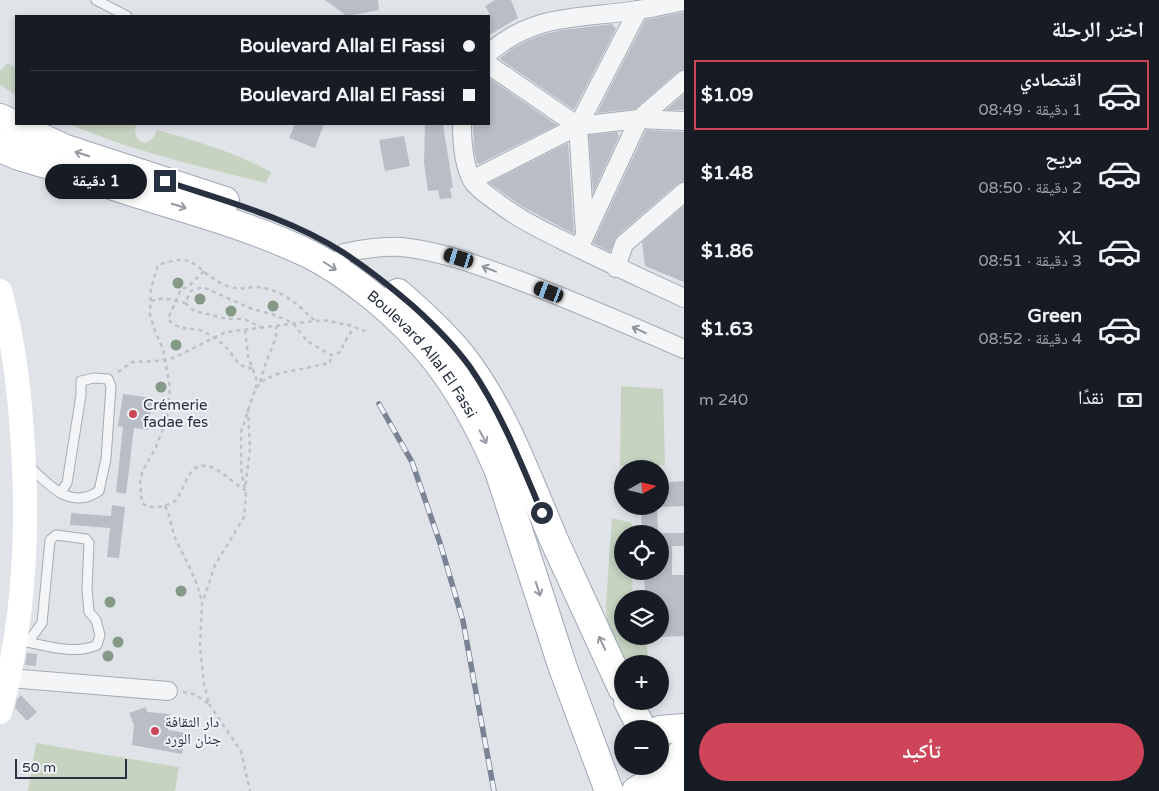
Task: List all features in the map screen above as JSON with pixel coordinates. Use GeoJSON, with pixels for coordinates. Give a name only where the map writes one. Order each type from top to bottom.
{"type":"FeatureCollection","features":[{"type":"Feature","properties":{"kind":"main road","name":"Boulevard Allal El Fassi"},"geometry":{"type":"LineString","coordinates":[[0,118],[63,148],[265,215],[307,233],[344,253],[387,284],[420,312],[460,354],[478,380],[505,428],[614,671]]}},
{"type":"Feature","properties":{"kind":"main road","name":"Boulevard Allal El Fassi"},"geometry":{"type":"LineString","coordinates":[[6,153],[190,209],[253,230],[292,246],[323,262],[353,281],[400,319],[430,351],[452,382],[492,455],[564,668],[609,791]]}},
{"type":"Feature","properties":{"kind":"main road"},"geometry":{"type":"LineString","coordinates":[[669,729],[684,728]]}},
{"type":"Feature","properties":{"kind":"main road"},"geometry":{"type":"LineString","coordinates":[[636,791],[650,783],[670,779],[680,755],[684,752]]}},
{"type":"Feature","properties":{"kind":"street"},"geometry":{"type":"LineString","coordinates":[[490,52],[521,30],[600,7],[638,10],[684,1]]}},
{"type":"Feature","properties":{"kind":"street"},"geometry":{"type":"LineString","coordinates":[[582,241],[578,126],[638,10]]}},
{"type":"Feature","properties":{"kind":"street"},"geometry":{"type":"LineString","coordinates":[[490,66],[578,126]]}},
{"type":"Feature","properties":{"kind":"street"},"geometry":{"type":"LineString","coordinates":[[582,241],[639,119],[684,80]]}},
{"type":"Feature","properties":{"kind":"street"},"geometry":{"type":"LineString","coordinates":[[472,180],[578,126],[639,119],[684,121]]}},
{"type":"Feature","properties":{"kind":"street"},"geometry":{"type":"LineString","coordinates":[[462,125],[464,147],[472,180],[486,194],[507,210],[550,236],[582,241],[616,268],[684,298]]}},
{"type":"Feature","properties":{"kind":"street"},"geometry":{"type":"LineString","coordinates":[[616,268],[624,244],[684,192]]}},
{"type":"Feature","properties":{"kind":"street"},"geometry":{"type":"LineString","coordinates":[[344,253],[371,248],[399,247],[448,255],[469,261],[582,304],[684,349]]}},
{"type":"Feature","properties":{"kind":"street"},"geometry":{"type":"LineString","coordinates":[[0,291],[12,341],[18,381],[24,462],[8,587],[11,643],[9,678],[0,712]]}},
{"type":"Feature","properties":{"kind":"street"},"geometry":{"type":"LineString","coordinates":[[0,363],[7,427],[19,500]]}},
{"type":"Feature","properties":{"kind":"street"},"geometry":{"type":"LineString","coordinates":[[9,678],[168,691]]}},
{"type":"Feature","properties":{"kind":"lane"},"geometry":{"type":"LineString","coordinates":[[96,0],[125,15]]}},
{"type":"Feature","properties":{"kind":"lane"},"geometry":{"type":"LineString","coordinates":[[24,462],[56,492],[60,493],[72,496],[90,497],[99,490],[106,459],[111,386],[108,379],[94,378],[81,381],[81,395],[67,484],[60,493]]}},
{"type":"Feature","properties":{"kind":"lane"},"geometry":{"type":"LineString","coordinates":[[56,534],[86,539],[89,543],[87,589],[89,612],[96,620],[100,635],[97,645],[86,650],[11,643],[42,623],[50,540],[56,534]]}},
{"type":"Feature","properties":{"kind":"path"},"geometry":{"type":"LineString","coordinates":[[245,490],[236,486],[219,471],[205,465],[198,466],[187,478],[175,500],[165,506],[148,507],[142,503],[140,483],[142,472],[156,447],[167,418],[170,388],[163,349],[154,332],[150,315],[151,288],[158,265],[182,259],[196,265],[213,279],[233,288],[267,288],[288,297],[302,307],[315,321]]}},
{"type":"Feature","properties":{"kind":"path"},"geometry":{"type":"LineString","coordinates":[[204,271],[188,287],[181,289],[168,319],[174,325],[185,329],[202,330],[226,346],[233,359],[245,368],[252,368]]}},
{"type":"Feature","properties":{"kind":"path"},"geometry":{"type":"LineString","coordinates":[[185,303],[191,291],[203,288],[292,323],[307,341],[331,355],[341,352],[343,342],[351,333],[353,326]]}},
{"type":"Feature","properties":{"kind":"path"},"geometry":{"type":"LineString","coordinates":[[150,301],[164,298],[185,303],[194,311],[227,319],[244,320],[263,328]]}},
{"type":"Feature","properties":{"kind":"path"},"geometry":{"type":"LineString","coordinates":[[108,379],[132,362],[173,358],[226,332],[323,320],[353,326],[365,331]]}},
{"type":"Feature","properties":{"kind":"path"},"geometry":{"type":"LineString","coordinates":[[209,704],[204,682],[200,647],[202,604],[215,564],[244,517],[246,496],[241,468],[240,432],[260,382],[267,358],[274,345],[277,334],[276,326]]}},
{"type":"Feature","properties":{"kind":"path"},"geometry":{"type":"LineString","coordinates":[[245,330],[248,356],[256,378],[256,390]]}},
{"type":"Feature","properties":{"kind":"path"},"geometry":{"type":"LineString","coordinates":[[260,382],[277,374],[330,363],[331,355]]}},
{"type":"Feature","properties":{"kind":"path"},"geometry":{"type":"LineString","coordinates":[[245,490],[248,478],[250,449],[248,409]]}},
{"type":"Feature","properties":{"kind":"path"},"geometry":{"type":"LineString","coordinates":[[165,506],[170,516],[175,538],[197,583],[202,604]]}},
{"type":"Feature","properties":{"kind":"path"},"geometry":{"type":"LineString","coordinates":[[168,691],[194,694],[209,704],[241,750],[250,791]]}},
{"type":"Feature","properties":{"kind":"green space"},"geometry":{"type":"Polygon","coordinates":[[[7,63],[15,67],[15,94],[0,85],[0,71],[7,63]]]}},
{"type":"Feature","properties":{"kind":"green space"},"geometry":{"type":"Polygon","coordinates":[[[72,125],[136,125],[135,130],[138,140],[146,143],[154,137],[157,130],[229,153],[271,172],[266,183],[142,150],[72,125]]]}},
{"type":"Feature","properties":{"kind":"green space"},"geometry":{"type":"Polygon","coordinates":[[[621,386],[663,389],[665,460],[620,460],[621,386]]]}},
{"type":"Feature","properties":{"kind":"green space"},"geometry":{"type":"Polygon","coordinates":[[[612,518],[632,523],[632,525],[614,525],[614,580],[632,580],[633,590],[614,590],[614,641],[607,626],[606,603],[612,518]]]}},
{"type":"Feature","properties":{"kind":"green space"},"geometry":{"type":"Polygon","coordinates":[[[616,645],[646,645],[648,655],[621,655],[616,645]]]}},
{"type":"Feature","properties":{"kind":"green space"},"geometry":{"type":"Polygon","coordinates":[[[36,743],[179,767],[175,791],[28,791],[36,743]]]}},
{"type":"Feature","properties":{"kind":"building"},"geometry":{"type":"Polygon","coordinates":[[[325,0],[378,0],[379,10],[346,15],[325,0]]]}},
{"type":"Feature","properties":{"kind":"building"},"geometry":{"type":"Polygon","coordinates":[[[495,0],[511,0],[518,18],[490,34],[490,15],[485,6],[495,0]]]}},
{"type":"Feature","properties":{"kind":"building"},"geometry":{"type":"Polygon","coordinates":[[[684,12],[684,70],[677,72],[635,109],[597,113],[645,20],[684,12]]]}},
{"type":"Feature","properties":{"kind":"building"},"geometry":{"type":"Polygon","coordinates":[[[612,24],[616,29],[574,110],[500,58],[528,40],[545,34],[612,24]]]}},
{"type":"Feature","properties":{"kind":"building"},"geometry":{"type":"Polygon","coordinates":[[[490,79],[557,125],[479,164],[477,163],[474,151],[473,125],[490,125],[490,79]]]}},
{"type":"Feature","properties":{"kind":"building"},"geometry":{"type":"Polygon","coordinates":[[[684,94],[684,110],[666,110],[684,94]]]}},
{"type":"Feature","properties":{"kind":"building"},"geometry":{"type":"Polygon","coordinates":[[[295,125],[324,125],[315,148],[289,138],[295,125]]]}},
{"type":"Feature","properties":{"kind":"building"},"geometry":{"type":"Polygon","coordinates":[[[425,125],[443,125],[453,188],[450,188],[452,198],[440,199],[438,190],[428,191],[424,163],[425,125]]]}},
{"type":"Feature","properties":{"kind":"building"},"geometry":{"type":"Polygon","coordinates":[[[646,130],[684,132],[684,182],[677,184],[617,236],[610,252],[593,243],[646,130]]]}},
{"type":"Feature","properties":{"kind":"building"},"geometry":{"type":"Polygon","coordinates":[[[617,132],[619,136],[593,193],[589,135],[617,132]]]}},
{"type":"Feature","properties":{"kind":"building"},"geometry":{"type":"Polygon","coordinates":[[[404,136],[410,166],[385,171],[379,140],[404,136]]]}},
{"type":"Feature","properties":{"kind":"building"},"geometry":{"type":"Polygon","coordinates":[[[568,143],[574,234],[523,207],[489,183],[568,143]]]}},
{"type":"Feature","properties":{"kind":"building"},"geometry":{"type":"Polygon","coordinates":[[[684,206],[684,282],[645,266],[642,242],[684,206]]]}},
{"type":"Feature","properties":{"kind":"building"},"geometry":{"type":"Polygon","coordinates":[[[123,394],[153,398],[148,430],[134,428],[126,494],[116,492],[123,427],[118,426],[123,394]]]}},
{"type":"Feature","properties":{"kind":"building"},"geometry":{"type":"Polygon","coordinates":[[[684,481],[684,506],[669,507],[669,482],[684,481]]]}},
{"type":"Feature","properties":{"kind":"building"},"geometry":{"type":"Polygon","coordinates":[[[112,505],[125,507],[119,558],[107,557],[110,528],[70,525],[71,513],[111,516],[112,505]]]}},
{"type":"Feature","properties":{"kind":"building"},"geometry":{"type":"Polygon","coordinates":[[[641,515],[657,515],[658,525],[642,525],[641,515]]]}},
{"type":"Feature","properties":{"kind":"building"},"geometry":{"type":"Polygon","coordinates":[[[669,533],[684,533],[684,546],[672,546],[672,575],[684,575],[684,636],[669,637],[669,590],[645,590],[644,580],[669,580],[669,533]]]}},
{"type":"Feature","properties":{"kind":"building"},"geometry":{"type":"Polygon","coordinates":[[[27,653],[37,654],[36,666],[25,665],[27,653]]]}},
{"type":"Feature","properties":{"kind":"building"},"geometry":{"type":"Polygon","coordinates":[[[21,695],[37,712],[27,721],[15,708],[17,699],[21,695]]]}},
{"type":"Feature","properties":{"kind":"building","name":"دار الثقافة جنان الورد"},"geometry":{"type":"Polygon","coordinates":[[[146,707],[147,712],[170,714],[168,730],[186,733],[182,754],[132,745],[134,725],[129,713],[146,707]]]}},
{"type":"Feature","properties":{"kind":"railway"},"geometry":{"type":"LineString","coordinates":[[379,404],[412,462],[440,543],[463,621],[494,791]]}},
{"type":"Feature","properties":{"kind":"place","name":"Crémerie fadae fes"},"geometry":{"type":"Point","coordinates":[133,414]}},
{"type":"Feature","properties":{"kind":"place","name":"دار الثقافة جنان الورد"},"geometry":{"type":"Point","coordinates":[155,731]}},
{"type":"Feature","properties":{"kind":"route"},"geometry":{"type":"LineString","coordinates":[[165,181],[258,212],[320,240],[364,267],[420,312],[460,354],[493,404],[542,513]]}}]}
